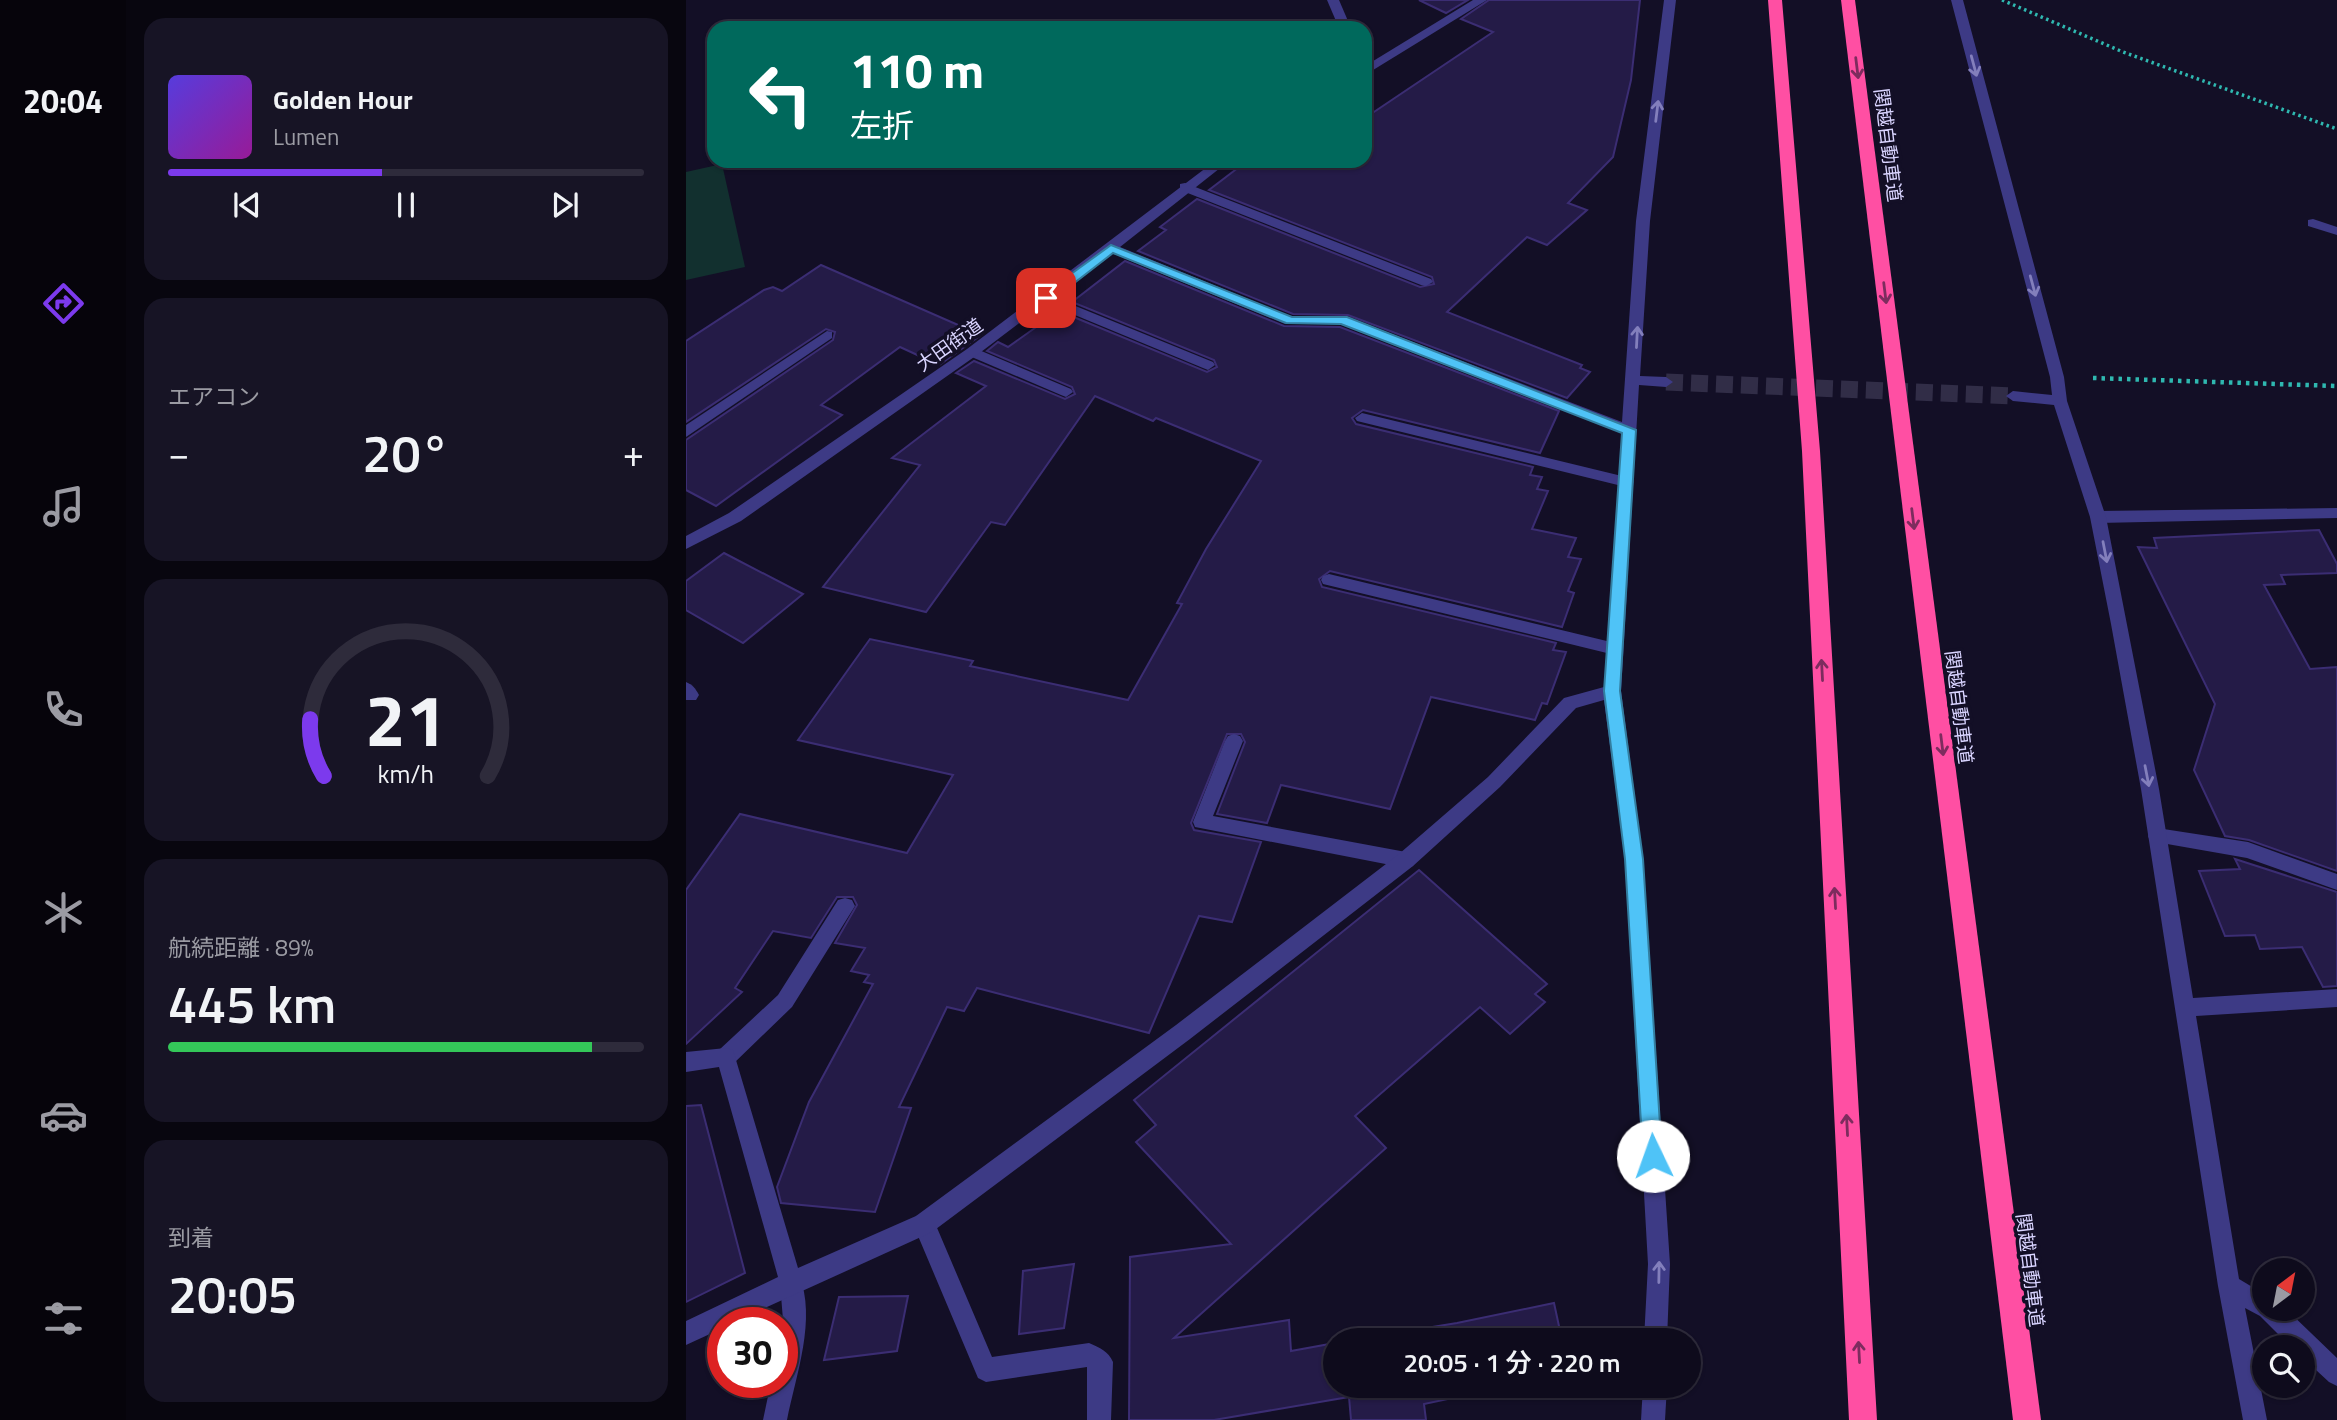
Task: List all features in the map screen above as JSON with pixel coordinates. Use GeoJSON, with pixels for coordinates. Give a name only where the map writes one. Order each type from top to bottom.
{"type":"FeatureCollection","features":[{"type":"Feature","properties":{"kind":"highway"},"geometry":{"type":"LineString","coordinates":[[1775,0],[1811,451],[1863,1420]]}},
{"type":"Feature","properties":{"kind":"highway","name":"関越自動車道"},"geometry":{"type":"LineString","coordinates":[[1848,0],[2027,1420]]}},
{"type":"Feature","properties":{"kind":"street"},"geometry":{"type":"LineString","coordinates":[[1333,0],[1342,21]]}},
{"type":"Feature","properties":{"kind":"street"},"geometry":{"type":"LineString","coordinates":[[1372,67],[1481,0]]}},
{"type":"Feature","properties":{"kind":"street"},"geometry":{"type":"LineString","coordinates":[[1656,1328],[1659,1264],[1634,859],[1612,691],[1643,221],[1670,0]]}},
{"type":"Feature","properties":{"kind":"street"},"geometry":{"type":"LineString","coordinates":[[1957,0],[2057,377],[2060,401],[2098,517],[2157,836],[2229,1286],[2255,1420]]}},
{"type":"Feature","properties":{"kind":"street","name":"大田街道"},"geometry":{"type":"LineString","coordinates":[[686,543],[735,517],[972,352],[1213,168]]}},
{"type":"Feature","properties":{"kind":"street"},"geometry":{"type":"LineString","coordinates":[[1185,187],[1426,282]]}},
{"type":"Feature","properties":{"kind":"street"},"geometry":{"type":"LineString","coordinates":[[2313,223],[2337,231]]}},
{"type":"Feature","properties":{"kind":"street"},"geometry":{"type":"LineString","coordinates":[[1111,248],[1290,321],[1342,320],[1629,430]]}},
{"type":"Feature","properties":{"kind":"street"},"geometry":{"type":"LineString","coordinates":[[1046,298],[1208,365]]}},
{"type":"Feature","properties":{"kind":"street"},"geometry":{"type":"LineString","coordinates":[[686,432],[827,335]]}},
{"type":"Feature","properties":{"kind":"street"},"geometry":{"type":"LineString","coordinates":[[972,352],[1066,392]]}},
{"type":"Feature","properties":{"kind":"street"},"geometry":{"type":"LineString","coordinates":[[1634,380],[1666,383]]}},
{"type":"Feature","properties":{"kind":"street"},"geometry":{"type":"LineString","coordinates":[[2013,396],[2060,401]]}},
{"type":"Feature","properties":{"kind":"street"},"geometry":{"type":"LineString","coordinates":[[1362,418],[1626,482]]}},
{"type":"Feature","properties":{"kind":"street"},"geometry":{"type":"LineString","coordinates":[[2098,517],[2337,513]]}},
{"type":"Feature","properties":{"kind":"street"},"geometry":{"type":"LineString","coordinates":[[1329,580],[1615,649]]}},
{"type":"Feature","properties":{"kind":"street"},"geometry":{"type":"LineString","coordinates":[[686,1333],[925,1224],[1194,1024],[1406,860],[1494,782],[1570,703],[1612,691]]}},
{"type":"Feature","properties":{"kind":"street"},"geometry":{"type":"LineString","coordinates":[[1234,741],[1202,822],[1406,860]]}},
{"type":"Feature","properties":{"kind":"street"},"geometry":{"type":"LineString","coordinates":[[2157,836],[2248,850],[2337,882]]}},
{"type":"Feature","properties":{"kind":"street"},"geometry":{"type":"LineString","coordinates":[[686,1062],[726,1057],[785,1002],[845,906]]}},
{"type":"Feature","properties":{"kind":"street"},"geometry":{"type":"LineString","coordinates":[[2183,1008],[2337,998]]}},
{"type":"Feature","properties":{"kind":"street"},"geometry":{"type":"LineString","coordinates":[[726,1057],[791,1283],[795,1320],[775,1420]]}},
{"type":"Feature","properties":{"kind":"street"},"geometry":{"type":"LineString","coordinates":[[925,1224],[986,1370],[1089,1355],[1101,1362],[1099,1420]]}},
{"type":"Feature","properties":{"kind":"street"},"geometry":{"type":"LineString","coordinates":[[2229,1286],[2252,1299]]}},
{"type":"Feature","properties":{"kind":"street"},"geometry":{"type":"LineString","coordinates":[[2282,1321],[2337,1374]]}},
{"type":"Feature","properties":{"kind":"street"},"geometry":{"type":"LineString","coordinates":[[1653,1420],[1654,1398]]}},
{"type":"Feature","properties":{"kind":"path"},"geometry":{"type":"LineString","coordinates":[[2003,0],[2148,61],[2337,129]]}},
{"type":"Feature","properties":{"kind":"path"},"geometry":{"type":"LineString","coordinates":[[2057,377],[2337,386]]}},
{"type":"Feature","properties":{"kind":"green space"},"geometry":{"type":"Polygon","coordinates":[[[707,167],[723,168],[745,267],[686,280],[686,172],[707,167]]]}},
{"type":"Feature","properties":{"kind":"building"},"geometry":{"type":"Polygon","coordinates":[[[1419,0],[1468,0],[1446,13],[1419,0]]]}},
{"type":"Feature","properties":{"kind":"building"},"geometry":{"type":"Polygon","coordinates":[[[1489,0],[1640,0],[1631,80],[1613,157],[1568,203],[1587,210],[1547,245],[1527,237],[1447,312],[1582,365],[1580,368],[1590,372],[1567,398],[1348,315],[1293,314],[1138,251],[1166,230],[1160,227],[1197,199],[1420,287],[1434,284],[1432,277],[1209,190],[1238,168],[1372,168],[1372,113],[1493,32],[1461,19],[1489,0]]]}},
{"type":"Feature","properties":{"kind":"building"},"geometry":{"type":"Polygon","coordinates":[[[1125,261],[1284,326],[1340,327],[1559,411],[1540,453],[1363,410],[1352,418],[1356,424],[1533,467],[1530,475],[1542,477],[1537,489],[1548,491],[1532,529],[1576,538],[1568,557],[1581,559],[1568,591],[1574,593],[1562,627],[1330,571],[1319,579],[1322,587],[1556,643],[1553,650],[1566,652],[1547,704],[1542,703],[1535,720],[1431,697],[1390,809],[1281,785],[1267,823],[1217,814],[1245,742],[1241,734],[1227,734],[1191,823],[1194,830],[1261,842],[1232,922],[1199,916],[1149,1033],[977,988],[964,1011],[947,1007],[899,1107],[911,1108],[875,1212],[781,1203],[777,1187],[809,1102],[873,984],[864,982],[869,975],[851,971],[865,948],[835,943],[857,905],[853,897],[837,897],[811,938],[773,931],[735,988],[742,992],[686,1044],[686,890],[740,814],[907,853],[953,775],[798,740],[870,639],[973,661],[970,666],[1128,700],[1182,604],[1177,603],[1206,549],[1261,461],[1156,418],[1153,421],[1095,396],[1005,525],[991,522],[926,612],[823,587],[920,465],[892,458],[986,386],[956,373],[974,361],[1065,399],[1075,394],[1072,387],[987,351],[998,342],[1008,347],[1059,311],[1207,372],[1217,367],[1214,360],[1072,302],[1125,261]]]}},
{"type":"Feature","properties":{"kind":"building"},"geometry":{"type":"Polygon","coordinates":[[[821,265],[981,335],[939,365],[900,347],[821,405],[842,415],[716,506],[686,490],[686,440],[833,340],[835,332],[826,329],[686,422],[686,341],[764,290],[773,287],[782,291],[821,265]]]}},
{"type":"Feature","properties":{"kind":"building"},"geometry":{"type":"Polygon","coordinates":[[[2319,530],[2337,564],[2337,573],[2281,575],[2285,584],[2264,585],[2310,669],[2337,667],[2337,871],[2249,840],[2225,836],[2194,770],[2215,704],[2138,547],[2157,548],[2154,538],[2319,530]]]}},
{"type":"Feature","properties":{"kind":"building"},"geometry":{"type":"Polygon","coordinates":[[[724,553],[803,594],[743,643],[686,610],[686,581],[724,553]]]}},
{"type":"Feature","properties":{"kind":"building"},"geometry":{"type":"Polygon","coordinates":[[[2235,859],[2337,892],[2337,986],[2323,987],[2302,947],[2260,949],[2255,935],[2225,936],[2199,871],[2240,869],[2235,859]]]}},
{"type":"Feature","properties":{"kind":"building"},"geometry":{"type":"Polygon","coordinates":[[[1419,870],[1547,984],[1535,994],[1545,1002],[1510,1034],[1480,1007],[1355,1116],[1386,1148],[1174,1338],[1289,1320],[1291,1351],[1323,1345],[1323,1398],[1343,1398],[1214,1420],[1129,1420],[1130,1257],[1231,1244],[1136,1142],[1156,1125],[1134,1100],[1419,870]]]}},
{"type":"Feature","properties":{"kind":"building"},"geometry":{"type":"Polygon","coordinates":[[[701,1105],[745,1273],[686,1302],[686,1106],[701,1105]]]}},
{"type":"Feature","properties":{"kind":"building"},"geometry":{"type":"Polygon","coordinates":[[[1074,1264],[1064,1328],[1019,1334],[1023,1271],[1074,1264]]]}},
{"type":"Feature","properties":{"kind":"building"},"geometry":{"type":"Polygon","coordinates":[[[908,1296],[897,1351],[824,1360],[839,1297],[908,1296]]]}},
{"type":"Feature","properties":{"kind":"building"},"geometry":{"type":"Polygon","coordinates":[[[1554,1303],[1559,1328],[1426,1328],[1554,1303]]]}},
{"type":"Feature","properties":{"kind":"building"},"geometry":{"type":"Polygon","coordinates":[[[1349,1398],[1452,1398],[1424,1404],[1426,1420],[1351,1420],[1349,1398]]]}},
{"type":"Feature","properties":{"kind":"tunnel"},"geometry":{"type":"LineString","coordinates":[[1666,382],[2013,396]]}},
{"type":"Feature","properties":{"kind":"route"},"geometry":{"type":"LineString","coordinates":[[1046,298],[1111,248],[1290,321],[1342,320],[1629,430],[1612,691],[1634,859],[1653,1156]]}}]}
